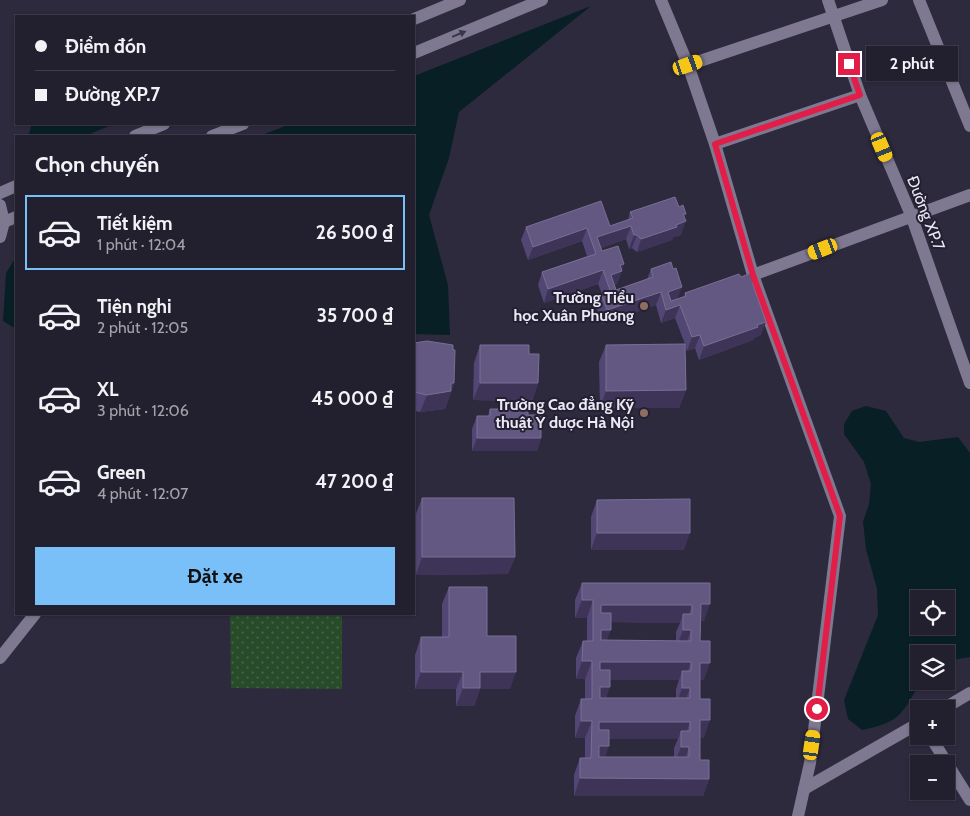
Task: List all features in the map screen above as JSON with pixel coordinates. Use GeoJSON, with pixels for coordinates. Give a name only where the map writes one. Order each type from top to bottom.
{"type":"FeatureCollection","features":[{"type":"Feature","properties":{"kind":"street"},"geometry":{"type":"LineString","coordinates":[[415,19],[460,0]]}},
{"type":"Feature","properties":{"kind":"street"},"geometry":{"type":"LineString","coordinates":[[415,53],[542,0]]}},
{"type":"Feature","properties":{"kind":"street"},"geometry":{"type":"LineString","coordinates":[[661,0],[688,65],[715,144],[753,275],[840,516],[811,754],[798,816]]}},
{"type":"Feature","properties":{"kind":"street","name":"Đường XP.7"},"geometry":{"type":"LineString","coordinates":[[828,0],[860,95],[911,216],[970,383]]}},
{"type":"Feature","properties":{"kind":"street"},"geometry":{"type":"LineString","coordinates":[[688,65],[882,0]]}},
{"type":"Feature","properties":{"kind":"street"},"geometry":{"type":"LineString","coordinates":[[919,0],[970,126]]}},
{"type":"Feature","properties":{"kind":"street"},"geometry":{"type":"LineString","coordinates":[[715,144],[860,95]]}},
{"type":"Feature","properties":{"kind":"street"},"geometry":{"type":"LineString","coordinates":[[136,135],[162,125]]}},
{"type":"Feature","properties":{"kind":"street"},"geometry":{"type":"LineString","coordinates":[[214,135],[240,125]]}},
{"type":"Feature","properties":{"kind":"street"},"geometry":{"type":"LineString","coordinates":[[0,193],[15,186]]}},
{"type":"Feature","properties":{"kind":"street"},"geometry":{"type":"LineString","coordinates":[[753,275],[970,195]]}},
{"type":"Feature","properties":{"kind":"street"},"geometry":{"type":"LineString","coordinates":[[0,205],[4,222],[0,236]]}},
{"type":"Feature","properties":{"kind":"street"},"geometry":{"type":"LineString","coordinates":[[4,222],[15,217]]}},
{"type":"Feature","properties":{"kind":"street"},"geometry":{"type":"LineString","coordinates":[[2,651],[34,615]]}},
{"type":"Feature","properties":{"kind":"street"},"geometry":{"type":"LineString","coordinates":[[955,702],[970,693]]}},
{"type":"Feature","properties":{"kind":"street"},"geometry":{"type":"LineString","coordinates":[[804,789],[910,728]]}},
{"type":"Feature","properties":{"kind":"street"},"geometry":{"type":"LineString","coordinates":[[936,745],[970,800]]}},
{"type":"Feature","properties":{"kind":"green space"},"geometry":{"type":"Polygon","coordinates":[[[230,615],[342,615],[342,689],[231,688],[230,615]]]}},
{"type":"Feature","properties":{"kind":"water"},"geometry":{"type":"Polygon","coordinates":[[[591,6],[459,112],[449,158],[429,215],[448,285],[450,335],[415,334],[415,135],[262,135],[288,125],[415,125],[415,76],[591,6]]]}},
{"type":"Feature","properties":{"kind":"water"},"geometry":{"type":"Polygon","coordinates":[[[32,125],[112,125],[87,135],[28,135],[32,125]]]}},
{"type":"Feature","properties":{"kind":"water"},"geometry":{"type":"Polygon","coordinates":[[[15,259],[15,328],[3,321],[6,273],[15,259]]]}},
{"type":"Feature","properties":{"kind":"water"},"geometry":{"type":"Polygon","coordinates":[[[866,406],[886,411],[904,438],[919,442],[958,437],[970,453],[970,657],[955,660],[955,645],[910,645],[910,690],[916,690],[904,709],[893,720],[862,730],[848,719],[844,700],[878,615],[877,589],[866,549],[863,522],[869,504],[871,484],[864,462],[844,434],[844,424],[852,411],[866,406]]]}},
{"type":"Feature","properties":{"kind":"building"},"geometry":{"type":"Polygon","coordinates":[[[675,197],[679,207],[683,205],[686,214],[683,214],[686,221],[676,225],[677,227],[641,239],[634,235],[631,226],[597,237],[602,251],[618,246],[624,264],[620,265],[622,271],[611,275],[616,290],[653,277],[651,269],[671,262],[673,269],[676,268],[682,287],[668,292],[671,301],[686,296],[685,293],[739,274],[741,277],[751,273],[754,281],[752,282],[766,322],[757,325],[758,327],[704,346],[700,335],[692,337],[680,305],[666,310],[661,292],[607,310],[602,296],[611,293],[603,270],[548,289],[542,272],[596,254],[587,228],[533,247],[526,227],[601,201],[610,226],[633,218],[630,212],[675,197]]]}},
{"type":"Feature","properties":{"kind":"building"},"geometry":{"type":"Polygon","coordinates":[[[427,341],[453,345],[453,350],[455,350],[454,383],[451,383],[451,391],[427,395],[415,392],[415,343],[427,341]]]}},
{"type":"Feature","properties":{"kind":"building"},"geometry":{"type":"Polygon","coordinates":[[[685,344],[686,390],[606,391],[606,345],[685,344]]]}},
{"type":"Feature","properties":{"kind":"building"},"geometry":{"type":"Polygon","coordinates":[[[480,345],[529,345],[529,354],[539,354],[538,383],[480,383],[480,345]]]}},
{"type":"Feature","properties":{"kind":"building"},"geometry":{"type":"Polygon","coordinates":[[[490,409],[528,409],[528,415],[541,415],[541,438],[477,438],[477,416],[490,416],[490,409]]]}},
{"type":"Feature","properties":{"kind":"building"},"geometry":{"type":"Polygon","coordinates":[[[422,498],[514,498],[515,557],[422,557],[422,498]]]}},
{"type":"Feature","properties":{"kind":"building"},"geometry":{"type":"Polygon","coordinates":[[[690,499],[690,533],[597,533],[597,500],[690,499]]]}},
{"type":"Feature","properties":{"kind":"building"},"geometry":{"type":"Polygon","coordinates":[[[582,583],[710,583],[710,604],[701,604],[700,641],[710,641],[710,663],[700,663],[700,699],[710,699],[710,720],[700,720],[700,760],[709,760],[709,779],[580,778],[580,758],[591,758],[592,721],[581,721],[581,699],[592,699],[592,661],[582,661],[583,641],[593,641],[593,600],[582,600],[582,583]],[[601,605],[601,613],[611,613],[611,630],[601,630],[601,640],[691,641],[691,630],[683,630],[683,614],[692,614],[692,605],[601,605]],[[600,662],[600,670],[610,670],[610,687],[600,687],[600,698],[690,698],[690,688],[682,688],[682,671],[691,671],[691,662],[600,662]],[[599,722],[599,730],[609,730],[609,746],[599,746],[599,757],[689,757],[689,747],[681,747],[681,731],[690,731],[690,722],[599,722]]]}},
{"type":"Feature","properties":{"kind":"building"},"geometry":{"type":"Polygon","coordinates":[[[449,587],[487,587],[487,636],[516,636],[516,672],[480,672],[480,688],[463,688],[463,672],[421,672],[421,637],[449,637],[449,587]]]}},
{"type":"Feature","properties":{"kind":"place","name":"Trường Tiểu học Xuân Phương"},"geometry":{"type":"Point","coordinates":[644,306]}},
{"type":"Feature","properties":{"kind":"place","name":"Trường Cao đẳng Kỹ thuật Y dược Hà Nội"},"geometry":{"type":"Point","coordinates":[644,413]}},
{"type":"Feature","properties":{"kind":"route"},"geometry":{"type":"LineString","coordinates":[[817,709],[840,516],[753,275],[715,144],[860,95],[849,64]]}}]}
